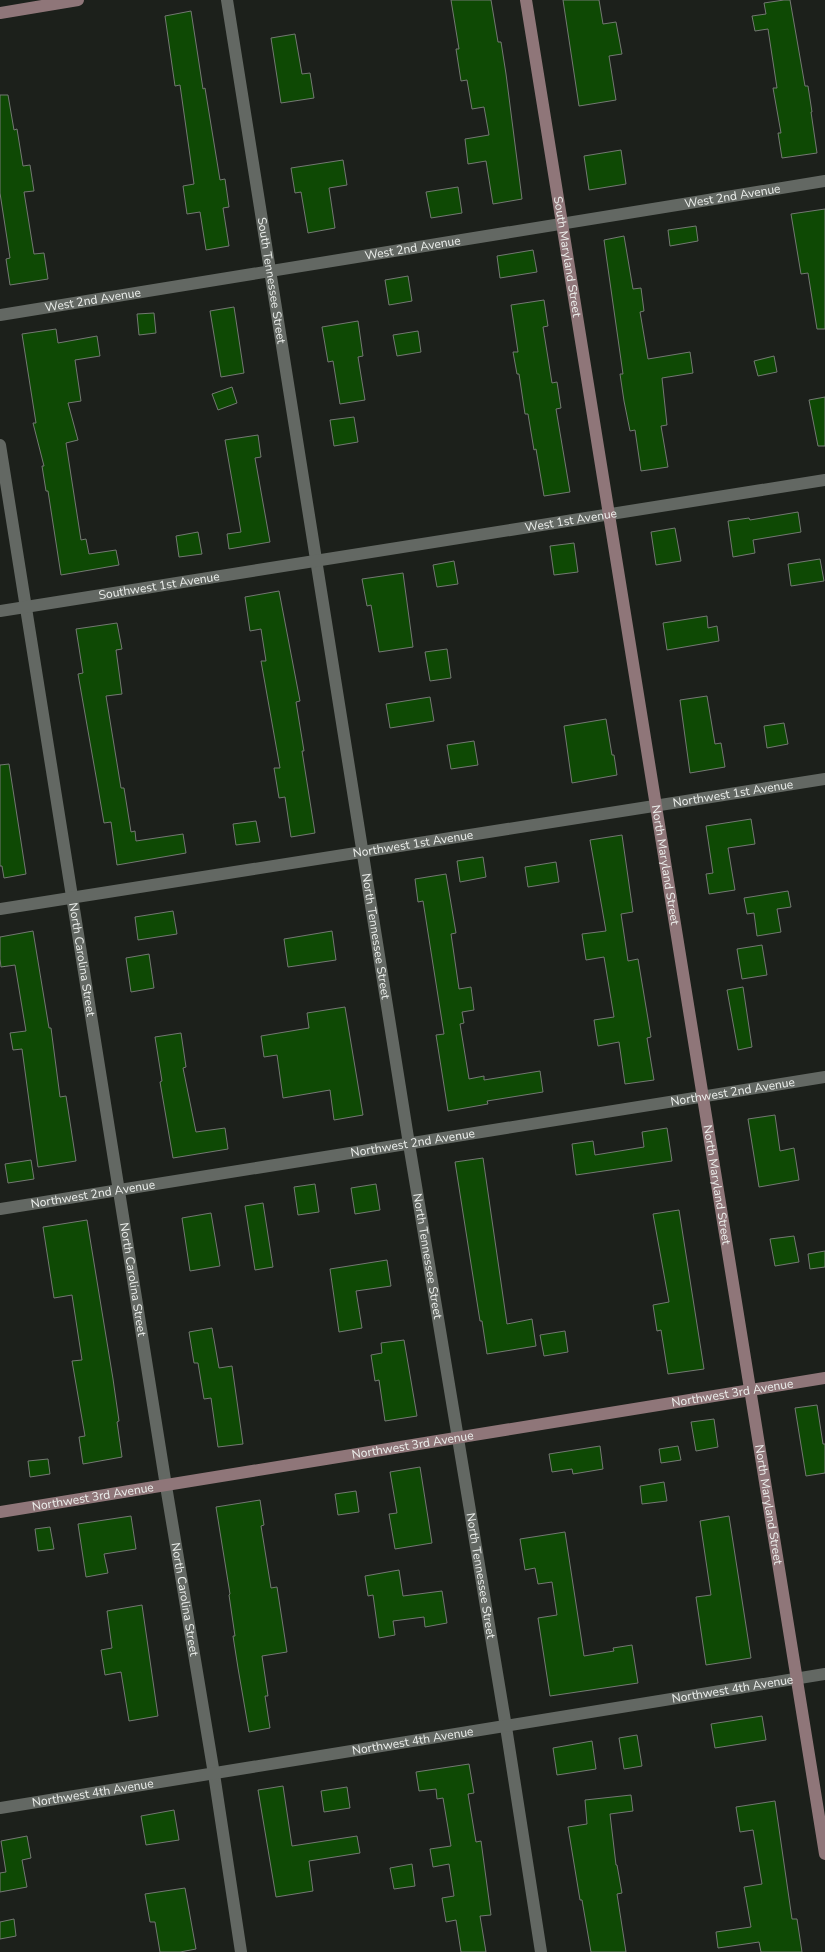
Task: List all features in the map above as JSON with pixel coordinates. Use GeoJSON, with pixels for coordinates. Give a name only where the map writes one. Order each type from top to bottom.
{"type":"FeatureCollection","features":[{"type":"Feature","properties":{"kind":"street"},"geometry":{"type":"LineString","coordinates":[[0,13],[78,0]]}},
{"type":"Feature","properties":{"kind":"street","name":"South Tennessee Street"},"geometry":{"type":"LineString","coordinates":[[227,0],[317,561]]}},
{"type":"Feature","properties":{"kind":"street","name":"South Maryland Street"},"geometry":{"type":"LineString","coordinates":[[526,0],[608,514]]}},
{"type":"Feature","properties":{"kind":"street","name":"West 2nd Avenue"},"geometry":{"type":"LineString","coordinates":[[0,315],[825,181]]}},
{"type":"Feature","properties":{"kind":"street","name":"North Carolina Street"},"geometry":{"type":"LineString","coordinates":[[0,445],[166,1486],[214,1774],[241,1952]]}},
{"type":"Feature","properties":{"kind":"street","name":"West 1st Avenue"},"geometry":{"type":"LineString","coordinates":[[317,561],[825,480]]}},
{"type":"Feature","properties":{"kind":"street","name":"North Maryland Street"},"geometry":{"type":"LineString","coordinates":[[608,514],[825,1854]]}},
{"type":"Feature","properties":{"kind":"street","name":"Southwest 1st Avenue"},"geometry":{"type":"LineString","coordinates":[[0,611],[317,561]]}},
{"type":"Feature","properties":{"kind":"street","name":"North Tennessee Street"},"geometry":{"type":"LineString","coordinates":[[317,561],[409,1144],[506,1727],[540,1952]]}},
{"type":"Feature","properties":{"kind":"street","name":"Northwest 1st Avenue"},"geometry":{"type":"LineString","coordinates":[[0,909],[364,853],[825,779]]}},
{"type":"Feature","properties":{"kind":"street","name":"Northwest 2nd Avenue"},"geometry":{"type":"LineString","coordinates":[[0,1210],[825,1077]]}},
{"type":"Feature","properties":{"kind":"street","name":"Northwest 3rd Avenue"},"geometry":{"type":"LineString","coordinates":[[0,1512],[825,1378]]}},
{"type":"Feature","properties":{"kind":"street","name":"Northwest 4th Avenue"},"geometry":{"type":"LineString","coordinates":[[0,1808],[825,1674]]}},
{"type":"Feature","properties":{"kind":"building"},"geometry":{"type":"Polygon","coordinates":[[[451,0],[491,0],[498,42],[501,42],[506,74],[522,199],[493,204],[486,161],[468,164],[465,139],[489,135],[484,107],[472,109],[467,80],[461,81],[456,49],[459,49],[451,0]]]}},
{"type":"Feature","properties":{"kind":"building"},"geometry":{"type":"Polygon","coordinates":[[[563,0],[599,0],[603,24],[616,22],[622,54],[609,56],[616,100],[579,106],[563,0]]]}},
{"type":"Feature","properties":{"kind":"building"},"geometry":{"type":"Polygon","coordinates":[[[790,0],[805,86],[808,86],[817,153],[782,158],[778,133],[781,133],[773,88],[777,88],[768,29],[755,31],[752,16],[766,14],[764,3],[790,0]]]}},
{"type":"Feature","properties":{"kind":"building"},"geometry":{"type":"Polygon","coordinates":[[[191,11],[203,89],[205,88],[220,180],[225,179],[229,207],[223,208],[229,246],[206,250],[200,212],[187,214],[183,186],[194,184],[180,85],[175,86],[165,16],[191,11]]]}},
{"type":"Feature","properties":{"kind":"building"},"geometry":{"type":"Polygon","coordinates":[[[295,34],[302,74],[310,73],[314,98],[281,103],[271,38],[295,34]]]}},
{"type":"Feature","properties":{"kind":"building"},"geometry":{"type":"Polygon","coordinates":[[[0,95],[8,95],[14,130],[17,129],[23,166],[30,165],[34,191],[24,192],[34,254],[44,253],[48,279],[10,285],[6,259],[10,258],[0,193],[0,95]]]}},
{"type":"Feature","properties":{"kind":"building"},"geometry":{"type":"Polygon","coordinates":[[[621,150],[626,184],[589,190],[584,156],[621,150]]]}},
{"type":"Feature","properties":{"kind":"building"},"geometry":{"type":"Polygon","coordinates":[[[343,160],[347,185],[329,188],[335,228],[308,233],[301,192],[295,193],[291,168],[343,160]]]}},
{"type":"Feature","properties":{"kind":"building"},"geometry":{"type":"Polygon","coordinates":[[[458,187],[462,213],[431,218],[426,192],[458,187]]]}},
{"type":"Feature","properties":{"kind":"building"},"geometry":{"type":"Polygon","coordinates":[[[825,209],[825,329],[817,329],[808,273],[801,274],[791,214],[825,209]]]}},
{"type":"Feature","properties":{"kind":"building"},"geometry":{"type":"Polygon","coordinates":[[[696,226],[698,241],[670,246],[668,230],[696,226]]]}},
{"type":"Feature","properties":{"kind":"building"},"geometry":{"type":"Polygon","coordinates":[[[624,236],[633,289],[641,288],[644,311],[640,312],[648,359],[690,352],[693,373],[662,378],[667,425],[661,426],[668,467],[641,471],[635,430],[630,431],[624,401],[620,374],[623,374],[604,240],[624,236]]]}},
{"type":"Feature","properties":{"kind":"building"},"geometry":{"type":"Polygon","coordinates":[[[533,250],[537,272],[500,278],[497,256],[533,250]]]}},
{"type":"Feature","properties":{"kind":"building"},"geometry":{"type":"Polygon","coordinates":[[[408,276],[412,301],[389,305],[385,280],[408,276]]]}},
{"type":"Feature","properties":{"kind":"building"},"geometry":{"type":"Polygon","coordinates":[[[544,300],[548,326],[543,327],[552,383],[557,382],[561,408],[556,409],[570,492],[544,496],[536,449],[534,450],[528,414],[525,414],[519,374],[517,374],[513,352],[518,352],[511,305],[544,300]]]}},
{"type":"Feature","properties":{"kind":"building"},"geometry":{"type":"Polygon","coordinates":[[[234,307],[244,373],[221,377],[210,311],[234,307]]]}},
{"type":"Feature","properties":{"kind":"building"},"geometry":{"type":"Polygon","coordinates":[[[154,313],[156,333],[139,335],[137,314],[154,313]]]}},
{"type":"Feature","properties":{"kind":"building"},"geometry":{"type":"Polygon","coordinates":[[[358,321],[363,356],[358,357],[365,400],[340,404],[333,361],[328,362],[322,327],[358,321]]]}},
{"type":"Feature","properties":{"kind":"building"},"geometry":{"type":"Polygon","coordinates":[[[56,329],[58,343],[97,336],[100,356],[75,360],[81,401],[68,403],[78,440],[66,443],[81,540],[86,539],[89,554],[116,550],[119,565],[61,575],[48,491],[46,491],[42,466],[44,466],[33,423],[36,423],[22,334],[56,329]]]}},
{"type":"Feature","properties":{"kind":"building"},"geometry":{"type":"Polygon","coordinates":[[[418,331],[421,352],[397,356],[393,335],[418,331]]]}},
{"type":"Feature","properties":{"kind":"building"},"geometry":{"type":"Polygon","coordinates":[[[774,356],[777,372],[758,376],[754,361],[774,356]]]}},
{"type":"Feature","properties":{"kind":"building"},"geometry":{"type":"Polygon","coordinates":[[[232,387],[237,403],[218,410],[212,394],[232,387]]]}},
{"type":"Feature","properties":{"kind":"building"},"geometry":{"type":"Polygon","coordinates":[[[825,397],[825,446],[818,446],[809,400],[825,397]]]}},
{"type":"Feature","properties":{"kind":"building"},"geometry":{"type":"Polygon","coordinates":[[[354,417],[358,442],[334,446],[330,420],[354,417]]]}},
{"type":"Feature","properties":{"kind":"building"},"geometry":{"type":"Polygon","coordinates":[[[258,435],[261,457],[255,458],[270,542],[229,549],[227,534],[241,532],[225,440],[258,435]]]}},
{"type":"Feature","properties":{"kind":"building"},"geometry":{"type":"Polygon","coordinates":[[[798,512],[801,532],[753,540],[755,553],[733,557],[728,521],[749,518],[750,520],[798,512]]]}},
{"type":"Feature","properties":{"kind":"building"},"geometry":{"type":"Polygon","coordinates":[[[675,528],[681,561],[656,565],[651,532],[675,528]]]}},
{"type":"Feature","properties":{"kind":"building"},"geometry":{"type":"Polygon","coordinates":[[[198,532],[202,554],[179,557],[176,536],[198,532]]]}},
{"type":"Feature","properties":{"kind":"building"},"geometry":{"type":"Polygon","coordinates":[[[574,543],[578,572],[554,575],[550,546],[574,543]]]}},
{"type":"Feature","properties":{"kind":"building"},"geometry":{"type":"Polygon","coordinates":[[[820,559],[824,581],[791,586],[788,564],[820,559]]]}},
{"type":"Feature","properties":{"kind":"building"},"geometry":{"type":"Polygon","coordinates":[[[454,561],[458,584],[437,587],[433,565],[454,561]]]}},
{"type":"Feature","properties":{"kind":"building"},"geometry":{"type":"Polygon","coordinates":[[[403,573],[413,647],[379,652],[371,605],[367,606],[362,579],[403,573]]]}},
{"type":"Feature","properties":{"kind":"building"},"geometry":{"type":"Polygon","coordinates":[[[279,591],[300,701],[296,702],[315,833],[291,837],[285,797],[279,798],[274,768],[280,768],[261,661],[266,661],[261,629],[250,631],[245,597],[279,591]]]}},
{"type":"Feature","properties":{"kind":"building"},"geometry":{"type":"Polygon","coordinates":[[[707,616],[708,628],[717,626],[719,641],[667,650],[663,623],[707,616]]]}},
{"type":"Feature","properties":{"kind":"building"},"geometry":{"type":"Polygon","coordinates":[[[117,623],[122,649],[116,650],[122,694],[106,696],[121,788],[124,788],[131,832],[135,831],[136,841],[183,834],[186,853],[117,865],[111,822],[104,823],[78,674],[83,673],[76,629],[117,623]]]}},
{"type":"Feature","properties":{"kind":"building"},"geometry":{"type":"Polygon","coordinates":[[[447,649],[451,678],[430,681],[425,652],[447,649]]]}},
{"type":"Feature","properties":{"kind":"building"},"geometry":{"type":"Polygon","coordinates":[[[707,696],[715,744],[721,743],[725,767],[690,773],[680,700],[707,696]]]}},
{"type":"Feature","properties":{"kind":"building"},"geometry":{"type":"Polygon","coordinates":[[[430,697],[434,721],[390,728],[386,704],[430,697]]]}},
{"type":"Feature","properties":{"kind":"building"},"geometry":{"type":"Polygon","coordinates":[[[606,719],[617,775],[572,783],[564,726],[606,719]]]}},
{"type":"Feature","properties":{"kind":"building"},"geometry":{"type":"Polygon","coordinates":[[[784,723],[788,744],[767,748],[764,726],[784,723]]]}},
{"type":"Feature","properties":{"kind":"building"},"geometry":{"type":"Polygon","coordinates":[[[474,741],[478,765],[451,769],[447,745],[474,741]]]}},
{"type":"Feature","properties":{"kind":"building"},"geometry":{"type":"Polygon","coordinates":[[[9,764],[26,874],[4,878],[2,866],[0,866],[0,765],[9,764]]]}},
{"type":"Feature","properties":{"kind":"building"},"geometry":{"type":"Polygon","coordinates":[[[751,819],[755,844],[728,848],[735,890],[709,894],[706,874],[713,873],[706,826],[751,819]]]}},
{"type":"Feature","properties":{"kind":"building"},"geometry":{"type":"Polygon","coordinates":[[[256,821],[260,842],[236,845],[233,824],[256,821]]]}},
{"type":"Feature","properties":{"kind":"building"},"geometry":{"type":"Polygon","coordinates":[[[622,835],[633,912],[621,914],[628,961],[638,959],[651,1037],[647,1038],[654,1080],[625,1084],[619,1042],[598,1046],[594,1020],[614,1017],[604,957],[586,960],[582,934],[606,931],[590,840],[622,835]]]}},
{"type":"Feature","properties":{"kind":"building"},"geometry":{"type":"Polygon","coordinates":[[[483,857],[486,877],[460,882],[457,861],[483,857]]]}},
{"type":"Feature","properties":{"kind":"building"},"geometry":{"type":"Polygon","coordinates":[[[556,862],[559,882],[528,887],[525,867],[556,862]]]}},
{"type":"Feature","properties":{"kind":"building"},"geometry":{"type":"Polygon","coordinates":[[[446,874],[456,933],[451,934],[459,989],[471,987],[474,1010],[462,1012],[464,1023],[460,1024],[469,1079],[484,1076],[484,1080],[540,1071],[543,1092],[487,1101],[488,1104],[448,1111],[436,1035],[444,1034],[423,901],[418,902],[415,879],[446,874]]]}},
{"type":"Feature","properties":{"kind":"building"},"geometry":{"type":"Polygon","coordinates":[[[788,891],[791,907],[777,909],[781,932],[757,936],[754,913],[747,914],[744,898],[788,891]]]}},
{"type":"Feature","properties":{"kind":"building"},"geometry":{"type":"Polygon","coordinates":[[[173,911],[177,934],[138,940],[135,917],[173,911]]]}},
{"type":"Feature","properties":{"kind":"building"},"geometry":{"type":"Polygon","coordinates":[[[33,931],[49,1028],[51,1028],[60,1097],[66,1096],[76,1161],[38,1167],[22,1049],[13,1050],[10,1033],[26,1031],[15,965],[1,967],[0,959],[0,937],[33,931]]]}},
{"type":"Feature","properties":{"kind":"building"},"geometry":{"type":"Polygon","coordinates":[[[332,931],[336,960],[288,967],[284,939],[332,931]]]}},
{"type":"Feature","properties":{"kind":"building"},"geometry":{"type":"Polygon","coordinates":[[[762,945],[767,975],[742,979],[737,949],[762,945]]]}},
{"type":"Feature","properties":{"kind":"building"},"geometry":{"type":"Polygon","coordinates":[[[149,954],[154,988],[131,992],[126,958],[149,954]]]}},
{"type":"Feature","properties":{"kind":"building"},"geometry":{"type":"Polygon","coordinates":[[[743,987],[752,1047],[738,1050],[727,990],[743,987]]]}},
{"type":"Feature","properties":{"kind":"building"},"geometry":{"type":"Polygon","coordinates":[[[345,1007],[363,1115],[334,1120],[330,1090],[283,1098],[277,1055],[264,1057],[261,1036],[309,1028],[307,1013],[345,1007]]]}},
{"type":"Feature","properties":{"kind":"building"},"geometry":{"type":"Polygon","coordinates":[[[181,1033],[186,1067],[183,1068],[196,1132],[225,1128],[228,1149],[173,1158],[160,1082],[162,1081],[155,1037],[181,1033]]]}},
{"type":"Feature","properties":{"kind":"building"},"geometry":{"type":"Polygon","coordinates":[[[775,1115],[780,1151],[794,1148],[799,1180],[759,1187],[748,1119],[775,1115]]]}},
{"type":"Feature","properties":{"kind":"building"},"geometry":{"type":"Polygon","coordinates":[[[667,1128],[672,1161],[576,1175],[572,1144],[593,1141],[595,1155],[644,1147],[642,1132],[667,1128]]]}},
{"type":"Feature","properties":{"kind":"building"},"geometry":{"type":"Polygon","coordinates":[[[483,1158],[507,1324],[532,1319],[536,1346],[487,1354],[482,1321],[480,1321],[455,1162],[483,1158]]]}},
{"type":"Feature","properties":{"kind":"building"},"geometry":{"type":"Polygon","coordinates":[[[31,1160],[34,1179],[8,1183],[5,1164],[31,1160]]]}},
{"type":"Feature","properties":{"kind":"building"},"geometry":{"type":"Polygon","coordinates":[[[315,1184],[319,1212],[298,1215],[294,1187],[315,1184]]]}},
{"type":"Feature","properties":{"kind":"building"},"geometry":{"type":"Polygon","coordinates":[[[376,1184],[380,1210],[355,1214],[351,1188],[376,1184]]]}},
{"type":"Feature","properties":{"kind":"building"},"geometry":{"type":"Polygon","coordinates":[[[263,1203],[273,1267],[255,1270],[245,1206],[263,1203]]]}},
{"type":"Feature","properties":{"kind":"building"},"geometry":{"type":"Polygon","coordinates":[[[679,1210],[704,1369],[668,1374],[661,1330],[657,1331],[653,1305],[669,1302],[653,1214],[679,1210]]]}},
{"type":"Feature","properties":{"kind":"building"},"geometry":{"type":"Polygon","coordinates":[[[211,1213],[220,1266],[190,1271],[182,1218],[211,1213]]]}},
{"type":"Feature","properties":{"kind":"building"},"geometry":{"type":"Polygon","coordinates":[[[87,1220],[113,1379],[122,1457],[83,1464],[79,1437],[85,1436],[72,1361],[82,1360],[72,1295],[54,1298],[43,1227],[87,1220]]]}},
{"type":"Feature","properties":{"kind":"building"},"geometry":{"type":"Polygon","coordinates":[[[794,1236],[799,1262],[775,1266],[770,1239],[794,1236]]]}},
{"type":"Feature","properties":{"kind":"building"},"geometry":{"type":"Polygon","coordinates":[[[825,1251],[825,1267],[810,1269],[808,1254],[825,1251]]]}},
{"type":"Feature","properties":{"kind":"building"},"geometry":{"type":"Polygon","coordinates":[[[387,1260],[391,1286],[356,1291],[362,1328],[339,1332],[330,1269],[387,1260]]]}},
{"type":"Feature","properties":{"kind":"building"},"geometry":{"type":"Polygon","coordinates":[[[212,1328],[219,1368],[232,1366],[243,1444],[218,1447],[211,1398],[204,1399],[198,1363],[194,1363],[189,1332],[212,1328]]]}},
{"type":"Feature","properties":{"kind":"building"},"geometry":{"type":"Polygon","coordinates":[[[565,1331],[568,1352],[544,1356],[540,1335],[565,1331]]]}},
{"type":"Feature","properties":{"kind":"building"},"geometry":{"type":"Polygon","coordinates":[[[404,1340],[417,1416],[385,1421],[379,1380],[375,1381],[371,1355],[382,1353],[381,1343],[404,1340]]]}},
{"type":"Feature","properties":{"kind":"building"},"geometry":{"type":"Polygon","coordinates":[[[817,1405],[823,1444],[825,1444],[825,1473],[806,1476],[795,1408],[817,1405]]]}},
{"type":"Feature","properties":{"kind":"building"},"geometry":{"type":"Polygon","coordinates":[[[714,1419],[718,1447],[696,1451],[691,1422],[714,1419]]]}},
{"type":"Feature","properties":{"kind":"building"},"geometry":{"type":"Polygon","coordinates":[[[600,1446],[603,1469],[573,1474],[572,1469],[552,1472],[549,1454],[600,1446]]]}},
{"type":"Feature","properties":{"kind":"building"},"geometry":{"type":"Polygon","coordinates":[[[678,1446],[681,1460],[661,1463],[659,1449],[678,1446]]]}},
{"type":"Feature","properties":{"kind":"building"},"geometry":{"type":"Polygon","coordinates":[[[48,1459],[50,1474],[30,1477],[28,1461],[48,1459]]]}},
{"type":"Feature","properties":{"kind":"building"},"geometry":{"type":"Polygon","coordinates":[[[420,1467],[432,1543],[395,1549],[389,1514],[397,1513],[390,1472],[420,1467]]]}},
{"type":"Feature","properties":{"kind":"building"},"geometry":{"type":"Polygon","coordinates":[[[664,1482],[667,1501],[642,1504],[640,1486],[664,1482]]]}},
{"type":"Feature","properties":{"kind":"building"},"geometry":{"type":"Polygon","coordinates":[[[356,1491],[359,1512],[338,1515],[335,1494],[356,1491]]]}},
{"type":"Feature","properties":{"kind":"building"},"geometry":{"type":"Polygon","coordinates":[[[260,1500],[264,1525],[261,1526],[271,1588],[277,1587],[287,1652],[262,1656],[268,1696],[265,1696],[270,1728],[249,1732],[233,1636],[235,1636],[230,1594],[216,1507],[260,1500]]]}},
{"type":"Feature","properties":{"kind":"building"},"geometry":{"type":"Polygon","coordinates":[[[131,1516],[136,1549],[104,1554],[108,1573],[86,1577],[78,1524],[131,1516]]]}},
{"type":"Feature","properties":{"kind":"building"},"geometry":{"type":"Polygon","coordinates":[[[729,1516],[751,1658],[706,1665],[696,1597],[711,1595],[700,1521],[729,1516]]]}},
{"type":"Feature","properties":{"kind":"building"},"geometry":{"type":"Polygon","coordinates":[[[50,1527],[54,1549],[38,1551],[35,1529],[50,1527]]]}},
{"type":"Feature","properties":{"kind":"building"},"geometry":{"type":"Polygon","coordinates":[[[565,1532],[584,1656],[614,1651],[613,1648],[632,1645],[638,1683],[550,1696],[538,1618],[557,1615],[552,1582],[538,1584],[535,1568],[525,1570],[520,1539],[565,1532]]]}},
{"type":"Feature","properties":{"kind":"building"},"geometry":{"type":"Polygon","coordinates":[[[399,1570],[403,1596],[442,1591],[447,1623],[425,1627],[424,1617],[393,1621],[395,1635],[379,1638],[373,1595],[368,1596],[365,1576],[399,1570]]]}},
{"type":"Feature","properties":{"kind":"building"},"geometry":{"type":"Polygon","coordinates":[[[142,1605],[158,1716],[129,1721],[121,1672],[105,1675],[101,1650],[112,1648],[107,1611],[142,1605]]]}},
{"type":"Feature","properties":{"kind":"building"},"geometry":{"type":"Polygon","coordinates":[[[762,1716],[766,1740],[715,1748],[711,1724],[762,1716]]]}},
{"type":"Feature","properties":{"kind":"building"},"geometry":{"type":"Polygon","coordinates":[[[637,1735],[642,1766],[624,1769],[619,1738],[637,1735]]]}},
{"type":"Feature","properties":{"kind":"building"},"geometry":{"type":"Polygon","coordinates":[[[592,1741],[596,1769],[557,1775],[553,1748],[592,1741]]]}},
{"type":"Feature","properties":{"kind":"building"},"geometry":{"type":"Polygon","coordinates":[[[469,1764],[474,1793],[468,1794],[476,1842],[481,1841],[491,1915],[480,1916],[486,1952],[461,1952],[456,1920],[446,1922],[442,1898],[454,1896],[449,1864],[433,1867],[430,1849],[451,1846],[443,1798],[437,1799],[436,1789],[419,1791],[416,1772],[469,1764]]]}},
{"type":"Feature","properties":{"kind":"building"},"geometry":{"type":"Polygon","coordinates":[[[283,1786],[292,1846],[357,1836],[360,1853],[309,1861],[313,1891],[276,1897],[258,1790],[283,1786]]]}},
{"type":"Feature","properties":{"kind":"building"},"geometry":{"type":"Polygon","coordinates":[[[347,1787],[350,1808],[324,1812],[321,1791],[347,1787]]]}},
{"type":"Feature","properties":{"kind":"building"},"geometry":{"type":"Polygon","coordinates":[[[631,1795],[633,1811],[610,1814],[616,1865],[622,1893],[617,1894],[626,1952],[591,1952],[582,1900],[580,1900],[568,1827],[587,1824],[585,1800],[631,1795]]]}},
{"type":"Feature","properties":{"kind":"building"},"geometry":{"type":"Polygon","coordinates":[[[775,1801],[792,1919],[797,1919],[802,1952],[761,1952],[759,1942],[718,1948],[716,1932],[751,1927],[744,1887],[762,1884],[753,1830],[740,1832],[736,1807],[775,1801]]]}},
{"type":"Feature","properties":{"kind":"building"},"geometry":{"type":"Polygon","coordinates":[[[174,1810],[179,1840],[146,1845],[141,1816],[174,1810]]]}},
{"type":"Feature","properties":{"kind":"building"},"geometry":{"type":"Polygon","coordinates":[[[27,1836],[31,1858],[22,1860],[27,1887],[0,1892],[0,1873],[6,1872],[1,1841],[27,1836]]]}},
{"type":"Feature","properties":{"kind":"building"},"geometry":{"type":"Polygon","coordinates":[[[412,1864],[415,1886],[394,1889],[390,1868],[412,1864]]]}},
{"type":"Feature","properties":{"kind":"building"},"geometry":{"type":"Polygon","coordinates":[[[185,1888],[196,1949],[180,1952],[160,1952],[155,1922],[150,1922],[145,1894],[185,1888]]]}},
{"type":"Feature","properties":{"kind":"building"},"geometry":{"type":"Polygon","coordinates":[[[14,1919],[16,1936],[0,1939],[0,1922],[14,1919]]]}}]}
